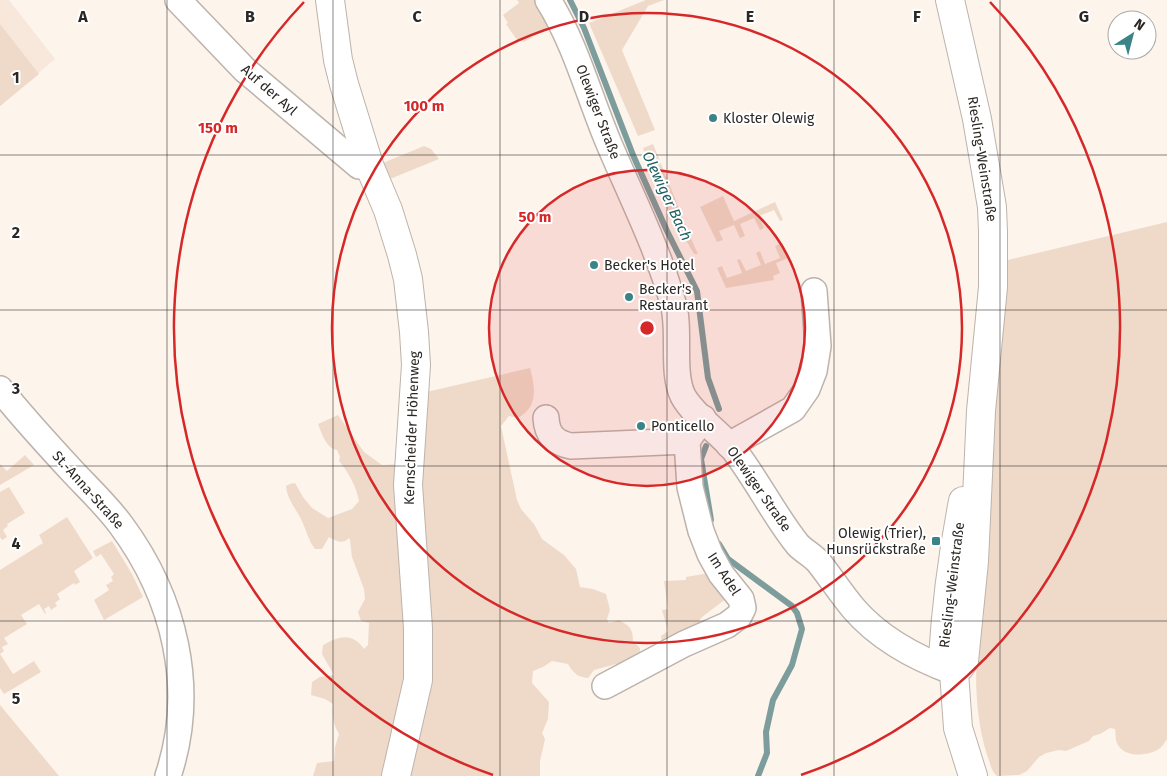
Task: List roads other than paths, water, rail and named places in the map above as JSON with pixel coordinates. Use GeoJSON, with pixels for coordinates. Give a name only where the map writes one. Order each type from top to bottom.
{"type":"FeatureCollection","features":[{"type":"Feature","properties":{"kind":"main road","name":"Kernscheider Höhenweg"},"geometry":{"type":"LineString","coordinates":[[330,0],[338,60],[369,165],[388,210],[408,279],[412,303],[416,365],[408,485],[418,628],[418,680],[396,776]]}},
{"type":"Feature","properties":{"kind":"main road","name":"Riesling-Weinstraße"},"geometry":{"type":"LineString","coordinates":[[950,0],[977,119],[992,207],[993,288],[981,411],[954,549],[946,608],[942,658],[954,672]]}},
{"type":"Feature","properties":{"kind":"main road"},"geometry":{"type":"LineString","coordinates":[[954,672],[958,728],[973,776]]}},
{"type":"Feature","properties":{"kind":"street","name":"Auf der Ayl"},"geometry":{"type":"LineString","coordinates":[[178,0],[230,56],[273,95],[359,166],[369,165]]}},
{"type":"Feature","properties":{"kind":"street","name":"Olewiger Straße"},"geometry":{"type":"LineString","coordinates":[[548,0],[562,22],[569,38],[603,130],[666,277],[674,306],[681,390],[691,407],[729,445],[798,544],[821,565],[863,619],[900,647],[933,664],[954,672]]}},
{"type":"Feature","properties":{"kind":"street"},"geometry":{"type":"LineString","coordinates":[[729,445],[792,409],[807,389],[814,371],[818,346],[814,291]]}},
{"type":"Feature","properties":{"kind":"street","name":"St.-Anna-Straße"},"geometry":{"type":"LineString","coordinates":[[0,389],[26,421],[121,525],[139,551],[162,596],[174,636],[181,694],[176,746],[168,776]]}},
{"type":"Feature","properties":{"kind":"street"},"geometry":{"type":"LineString","coordinates":[[546,418],[547,428],[553,439],[571,446],[687,441],[703,418]]}},
{"type":"Feature","properties":{"kind":"street","name":"Im Adel"},"geometry":{"type":"LineString","coordinates":[[605,686],[684,644],[727,625],[739,616],[743,608],[741,599],[721,574],[713,560],[701,531],[690,486],[687,441]]}},
{"type":"Feature","properties":{"kind":"waterway","name":"Olewiger Bach"},"geometry":{"type":"LineString","coordinates":[[570,0],[584,28],[633,155],[667,231],[697,291],[708,378],[719,409]]}},
{"type":"Feature","properties":{"kind":"waterway","name":"Olewiger Bach"},"geometry":{"type":"LineString","coordinates":[[706,446],[701,459],[711,520]]}},
{"type":"Feature","properties":{"kind":"waterway","name":"Olewiger Bach"},"geometry":{"type":"LineString","coordinates":[[719,544],[728,559],[792,606],[797,613],[802,629],[792,665],[773,700],[766,732],[767,753],[758,776]]}},
{"type":"Feature","properties":{"kind":"place","name":"Kloster Olewig"},"geometry":{"type":"Point","coordinates":[713,118]}},
{"type":"Feature","properties":{"kind":"place","name":"Becker's Hotel"},"geometry":{"type":"Point","coordinates":[594,265]}},
{"type":"Feature","properties":{"kind":"place","name":"Becker's Restaurant"},"geometry":{"type":"Point","coordinates":[629,297]}},
{"type":"Feature","properties":{"kind":"place","name":"Ponticello"},"geometry":{"type":"Point","coordinates":[641,426]}},
{"type":"Feature","properties":{"kind":"place","name":"Olewig (Trier), Hunsrückstraße"},"geometry":{"type":"Point","coordinates":[936,541]}}]}
